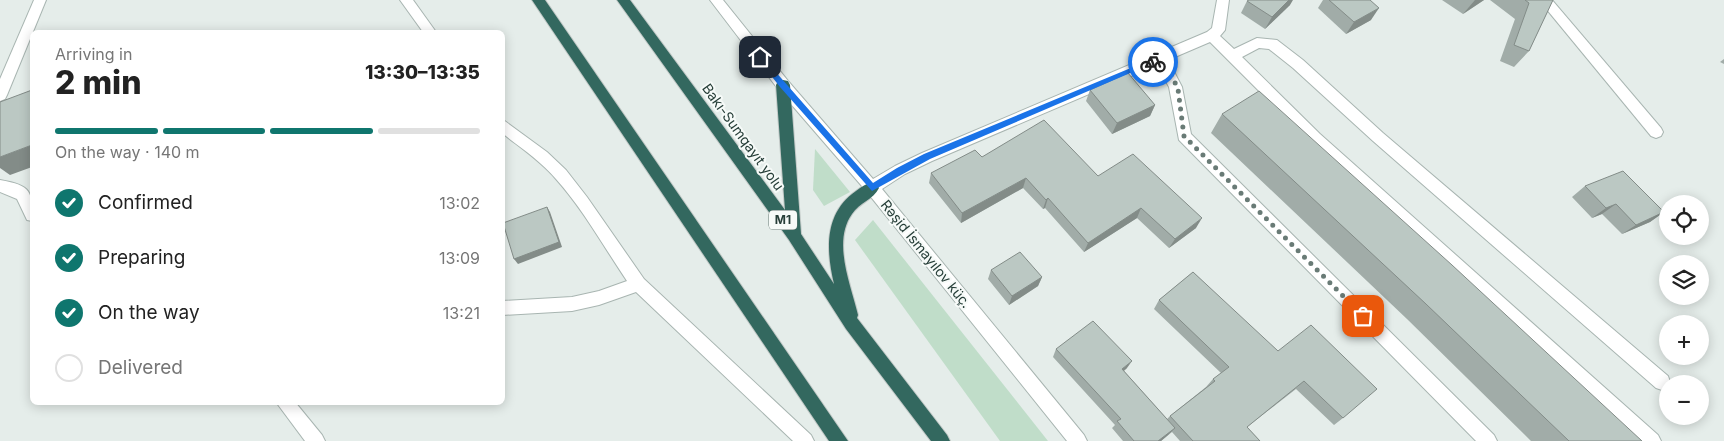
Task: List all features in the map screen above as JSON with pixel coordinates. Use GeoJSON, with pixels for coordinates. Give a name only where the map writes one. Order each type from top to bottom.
{"type":"FeatureCollection","features":[{"type":"Feature","properties":{"kind":"highway"},"geometry":{"type":"LineString","coordinates":[[538,0],[839,441]]}},
{"type":"Feature","properties":{"kind":"highway","name":"Bakı-Sumqayıt yolu"},"geometry":{"type":"LineString","coordinates":[[623,0],[794,235],[852,324],[941,441]]}},
{"type":"Feature","properties":{"kind":"highway"},"geometry":{"type":"LineString","coordinates":[[782,85],[794,235]]}},
{"type":"Feature","properties":{"kind":"highway"},"geometry":{"type":"LineString","coordinates":[[852,324],[836,250],[835,234],[840,219],[850,204],[872,188]]}},
{"type":"Feature","properties":{"kind":"street"},"geometry":{"type":"LineString","coordinates":[[0,94],[40,0]]}},
{"type":"Feature","properties":{"kind":"street"},"geometry":{"type":"LineString","coordinates":[[406,0],[428,30]]}},
{"type":"Feature","properties":{"kind":"street","name":"Rəşid İsmayılov küç."},"geometry":{"type":"LineString","coordinates":[[716,0],[782,85],[872,188],[1078,441]]}},
{"type":"Feature","properties":{"kind":"street"},"geometry":{"type":"LineString","coordinates":[[872,188],[900,170],[927,157],[1212,36],[1218,30],[1223,0]]}},
{"type":"Feature","properties":{"kind":"street"},"geometry":{"type":"LineString","coordinates":[[1545,0],[1656,132]]}},
{"type":"Feature","properties":{"kind":"street"},"geometry":{"type":"LineString","coordinates":[[1212,36],[1315,138],[1652,441]]}},
{"type":"Feature","properties":{"kind":"street"},"geometry":{"type":"LineString","coordinates":[[1232,56],[1257,43],[1272,44],[1659,379]]}},
{"type":"Feature","properties":{"kind":"street"},"geometry":{"type":"LineString","coordinates":[[1160,59],[1172,76],[1178,89],[1184,136],[1488,441]]}},
{"type":"Feature","properties":{"kind":"street"},"geometry":{"type":"LineString","coordinates":[[505,127],[542,156],[561,174],[582,201],[638,284],[804,441]]}},
{"type":"Feature","properties":{"kind":"street"},"geometry":{"type":"LineString","coordinates":[[0,186],[14,188],[27,197],[30,208]]}},
{"type":"Feature","properties":{"kind":"street"},"geometry":{"type":"LineString","coordinates":[[505,308],[572,304],[599,298],[638,284]]}},
{"type":"Feature","properties":{"kind":"street"},"geometry":{"type":"LineString","coordinates":[[286,405],[316,441]]}},
{"type":"Feature","properties":{"kind":"green space"},"geometry":{"type":"Polygon","coordinates":[[[815,149],[850,192],[824,206],[813,190],[815,149]]]}},
{"type":"Feature","properties":{"kind":"green space"},"geometry":{"type":"Polygon","coordinates":[[[873,220],[1048,441],[1000,441],[855,240],[873,220]]]}},
{"type":"Feature","properties":{"kind":"building"},"geometry":{"type":"Polygon","coordinates":[[[1289,0],[1272,17],[1247,1],[1289,0]]]}},
{"type":"Feature","properties":{"kind":"building"},"geometry":{"type":"Polygon","coordinates":[[[1329,0],[1370,0],[1379,8],[1354,22],[1329,0]]]}},
{"type":"Feature","properties":{"kind":"building"},"geometry":{"type":"Polygon","coordinates":[[[1525,0],[1553,0],[1529,51],[1514,45],[1529,3],[1525,0]]]}},
{"type":"Feature","properties":{"kind":"building"},"geometry":{"type":"Polygon","coordinates":[[[1128,73],[1155,105],[1117,123],[1090,90],[1128,73]]]}},
{"type":"Feature","properties":{"kind":"building"},"geometry":{"type":"Polygon","coordinates":[[[30,91],[30,146],[0,157],[0,102],[30,91]]]}},
{"type":"Feature","properties":{"kind":"building"},"geometry":{"type":"Polygon","coordinates":[[[1259,91],[1452,265],[1642,441],[1569,441],[1426,304],[1222,114],[1259,91]]]}},
{"type":"Feature","properties":{"kind":"building"},"geometry":{"type":"Polygon","coordinates":[[[1044,120],[1098,176],[1133,154],[1202,218],[1175,239],[1141,208],[1088,243],[1048,198],[1046,200],[1026,178],[962,213],[931,173],[975,150],[982,157],[1044,120]]]}},
{"type":"Feature","properties":{"kind":"building"},"geometry":{"type":"Polygon","coordinates":[[[1623,171],[1659,207],[1659,214],[1636,225],[1616,204],[1606,208],[1585,186],[1623,171]]]}},
{"type":"Feature","properties":{"kind":"building"},"geometry":{"type":"Polygon","coordinates":[[[547,207],[559,242],[514,259],[505,230],[505,222],[547,207]]]}},
{"type":"Feature","properties":{"kind":"building"},"geometry":{"type":"Polygon","coordinates":[[[1020,252],[1042,277],[1012,296],[991,270],[1020,252]]]}},
{"type":"Feature","properties":{"kind":"building"},"geometry":{"type":"Polygon","coordinates":[[[1193,272],[1278,351],[1311,325],[1377,389],[1343,418],[1304,381],[1247,427],[1260,441],[1193,441],[1170,416],[1215,381],[1213,379],[1229,367],[1159,300],[1193,272]]]}},
{"type":"Feature","properties":{"kind":"building"},"geometry":{"type":"Polygon","coordinates":[[[1093,321],[1132,361],[1122,369],[1175,428],[1158,441],[1134,441],[1117,421],[1121,419],[1056,349],[1093,321]]]}},
{"type":"Feature","properties":{"kind":"way so far"},"geometry":{"type":"LineString","coordinates":[[1153,62],[1160,59],[1172,76],[1178,89],[1184,136],[1363,316]]}},
{"type":"Feature","properties":{"kind":"route"},"geometry":{"type":"LineString","coordinates":[[760,57],[872,188],[900,170],[927,157],[1153,62]]}}]}
